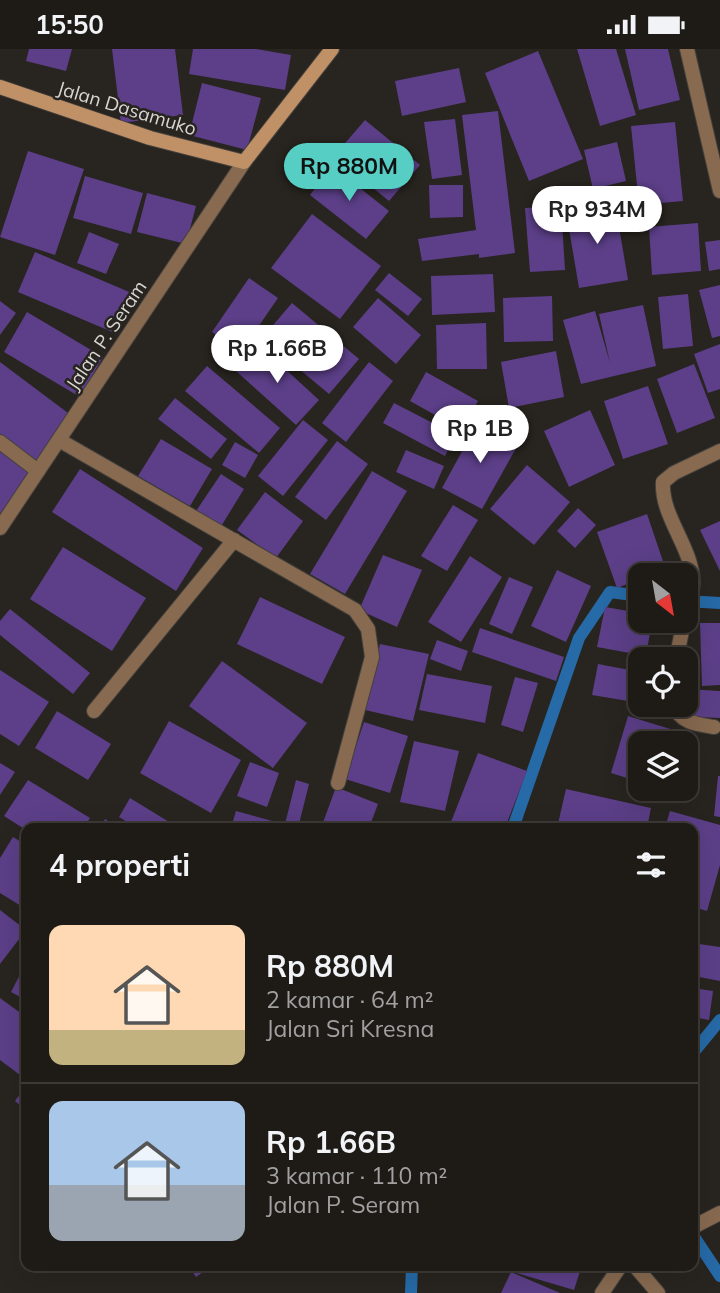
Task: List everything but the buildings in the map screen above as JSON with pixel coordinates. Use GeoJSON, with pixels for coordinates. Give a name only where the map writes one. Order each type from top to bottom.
{"type":"FeatureCollection","features":[{"type":"Feature","properties":{"kind":"main road"},"geometry":{"type":"LineString","coordinates":[[244,162],[332,49]]}},
{"type":"Feature","properties":{"kind":"main road","name":"Jalan Dasamuko"},"geometry":{"type":"LineString","coordinates":[[0,87],[150,138],[244,162]]}},
{"type":"Feature","properties":{"kind":"street"},"geometry":{"type":"LineString","coordinates":[[687,49],[720,191]]}},
{"type":"Feature","properties":{"kind":"street","name":"Jalan P. Seram"},"geometry":{"type":"LineString","coordinates":[[0,529],[244,162]]}},
{"type":"Feature","properties":{"kind":"street"},"geometry":{"type":"LineString","coordinates":[[59,440],[355,610],[368,629],[372,657],[338,783]]}},
{"type":"Feature","properties":{"kind":"street"},"geometry":{"type":"LineString","coordinates":[[0,442],[38,471]]}},
{"type":"Feature","properties":{"kind":"street"},"geometry":{"type":"LineString","coordinates":[[690,563],[662,496],[663,482],[674,473],[720,450]]}},
{"type":"Feature","properties":{"kind":"street"},"geometry":{"type":"LineString","coordinates":[[94,711],[234,540]]}},
{"type":"Feature","properties":{"kind":"street"},"geometry":{"type":"LineString","coordinates":[[680,717],[690,723],[714,727]]}},
{"type":"Feature","properties":{"kind":"street"},"geometry":{"type":"LineString","coordinates":[[698,1224],[720,1213]]}},
{"type":"Feature","properties":{"kind":"street"},"geometry":{"type":"LineString","coordinates":[[602,1293],[617,1271]]}},
{"type":"Feature","properties":{"kind":"street"},"geometry":{"type":"LineString","coordinates":[[639,1271],[658,1293]]}},
{"type":"Feature","properties":{"kind":"waterway"},"geometry":{"type":"LineString","coordinates":[[515,823],[579,638],[610,592],[628,594]]}},
{"type":"Feature","properties":{"kind":"waterway"},"geometry":{"type":"LineString","coordinates":[[698,602],[720,603]]}},
{"type":"Feature","properties":{"kind":"waterway"},"geometry":{"type":"LineString","coordinates":[[698,1047],[720,1020]]}},
{"type":"Feature","properties":{"kind":"waterway"},"geometry":{"type":"LineString","coordinates":[[698,1243],[720,1276]]}},
{"type":"Feature","properties":{"kind":"waterway"},"geometry":{"type":"LineString","coordinates":[[411,1293],[412,1271]]}}]}
